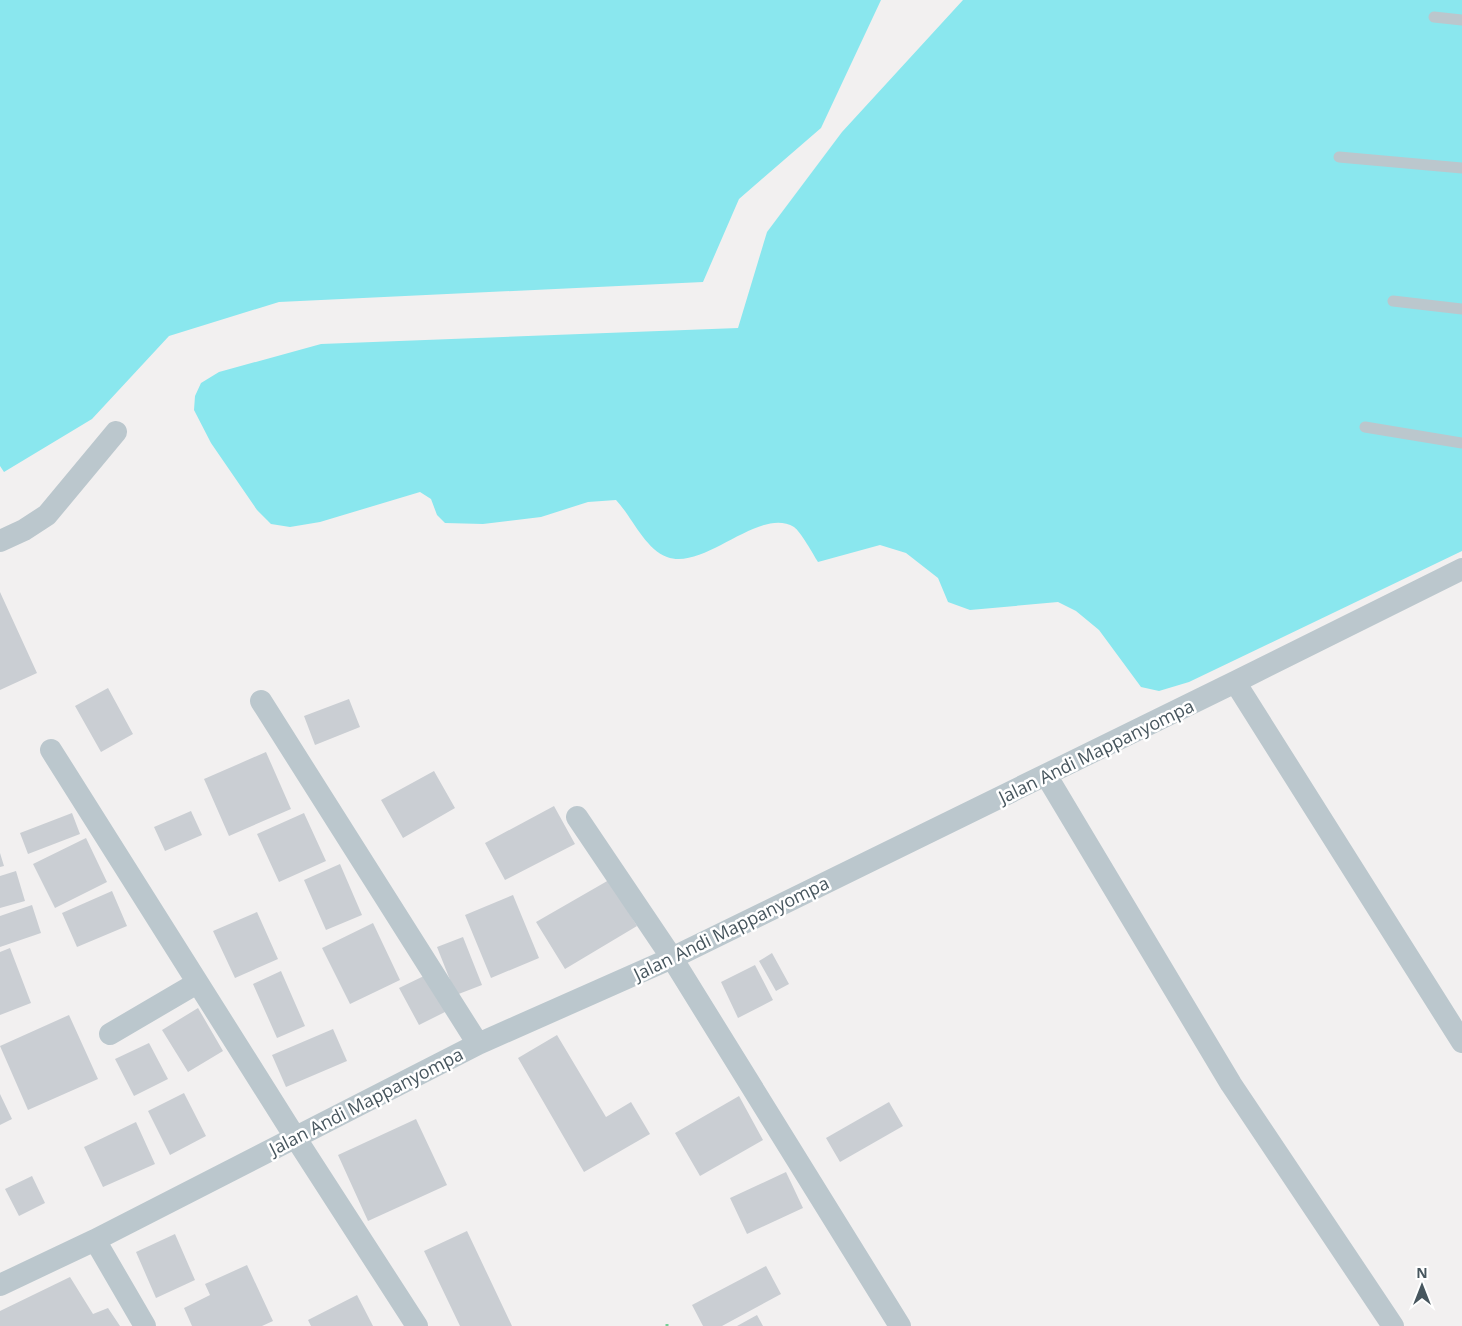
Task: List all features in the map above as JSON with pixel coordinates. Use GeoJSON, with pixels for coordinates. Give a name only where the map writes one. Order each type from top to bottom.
{"type":"FeatureCollection","features":[{"type":"Feature","properties":{"kind":"street"},"geometry":{"type":"LineString","coordinates":[[0,541],[24,530],[47,515],[116,432]]}},
{"type":"Feature","properties":{"kind":"street","name":"Jalan Andi Mappanyompa"},"geometry":{"type":"LineString","coordinates":[[0,1285],[95,1240],[478,1044],[672,958],[1235,682],[1462,568]]}},
{"type":"Feature","properties":{"kind":"street"},"geometry":{"type":"LineString","coordinates":[[1235,682],[1462,1042]]}},
{"type":"Feature","properties":{"kind":"street"},"geometry":{"type":"LineString","coordinates":[[261,701],[478,1044]]}},
{"type":"Feature","properties":{"kind":"street"},"geometry":{"type":"LineString","coordinates":[[51,750],[295,1137],[418,1326]]}},
{"type":"Feature","properties":{"kind":"street"},"geometry":{"type":"LineString","coordinates":[[1046,775],[1230,1084],[1393,1326]]}},
{"type":"Feature","properties":{"kind":"street"},"geometry":{"type":"LineString","coordinates":[[577,817],[672,958],[900,1326]]}},
{"type":"Feature","properties":{"kind":"street"},"geometry":{"type":"LineString","coordinates":[[110,1034],[197,983]]}},
{"type":"Feature","properties":{"kind":"street"},"geometry":{"type":"LineString","coordinates":[[95,1240],[145,1326]]}},
{"type":"Feature","properties":{"kind":"lane"},"geometry":{"type":"LineString","coordinates":[[1434,17],[1462,20]]}},
{"type":"Feature","properties":{"kind":"lane"},"geometry":{"type":"LineString","coordinates":[[1339,157],[1462,168]]}},
{"type":"Feature","properties":{"kind":"lane"},"geometry":{"type":"LineString","coordinates":[[1393,301],[1462,308]]}},
{"type":"Feature","properties":{"kind":"lane"},"geometry":{"type":"LineString","coordinates":[[1365,427],[1462,443]]}},
{"type":"Feature","properties":{"kind":"water"},"geometry":{"type":"Polygon","coordinates":[[[0,0],[881,0],[821,128],[739,199],[703,282],[279,302],[169,336],[92,419],[4,472],[0,466],[0,0]]]}},
{"type":"Feature","properties":{"kind":"water"},"geometry":{"type":"Polygon","coordinates":[[[963,0],[1462,0],[1462,551],[1189,682],[1159,691],[1141,687],[1099,630],[1076,611],[1058,602],[970,610],[948,602],[938,578],[906,553],[880,545],[818,562],[797,530],[794,527],[780,523],[765,525],[748,531],[715,548],[682,559],[667,557],[652,547],[616,500],[588,502],[541,517],[483,524],[445,523],[437,515],[431,499],[420,492],[320,522],[290,527],[271,524],[257,510],[211,443],[194,410],[195,396],[201,383],[219,372],[321,344],[738,328],[767,232],[842,132],[963,0]]]}},
{"type":"Feature","properties":{"kind":"building"},"geometry":{"type":"Polygon","coordinates":[[[0,592],[37,673],[0,690],[0,592]]]}},
{"type":"Feature","properties":{"kind":"building"},"geometry":{"type":"Polygon","coordinates":[[[108,688],[133,734],[101,752],[75,706],[108,688]]]}},
{"type":"Feature","properties":{"kind":"building"},"geometry":{"type":"Polygon","coordinates":[[[349,699],[360,727],[315,745],[304,716],[349,699]]]}},
{"type":"Feature","properties":{"kind":"building"},"geometry":{"type":"Polygon","coordinates":[[[266,752],[291,809],[229,836],[204,779],[266,752]]]}},
{"type":"Feature","properties":{"kind":"building"},"geometry":{"type":"Polygon","coordinates":[[[434,771],[455,808],[403,838],[381,800],[434,771]]]}},
{"type":"Feature","properties":{"kind":"building"},"geometry":{"type":"Polygon","coordinates":[[[554,806],[575,844],[505,880],[485,843],[554,806]]]}},
{"type":"Feature","properties":{"kind":"building"},"geometry":{"type":"Polygon","coordinates":[[[191,811],[202,835],[165,851],[154,827],[191,811]]]}},
{"type":"Feature","properties":{"kind":"building"},"geometry":{"type":"Polygon","coordinates":[[[72,813],[80,834],[28,854],[20,833],[72,813]]]}},
{"type":"Feature","properties":{"kind":"building"},"geometry":{"type":"Polygon","coordinates":[[[304,813],[326,861],[279,882],[257,834],[304,813]]]}},
{"type":"Feature","properties":{"kind":"building"},"geometry":{"type":"Polygon","coordinates":[[[86,838],[107,882],[55,908],[33,864],[86,838]]]}},
{"type":"Feature","properties":{"kind":"building"},"geometry":{"type":"Polygon","coordinates":[[[0,853],[4,866],[0,867],[0,853]]]}},
{"type":"Feature","properties":{"kind":"building"},"geometry":{"type":"Polygon","coordinates":[[[340,864],[362,915],[326,930],[304,880],[340,864]]]}},
{"type":"Feature","properties":{"kind":"building"},"geometry":{"type":"Polygon","coordinates":[[[16,871],[25,901],[0,908],[0,876],[16,871]]]}},
{"type":"Feature","properties":{"kind":"building"},"geometry":{"type":"Polygon","coordinates":[[[609,880],[637,926],[565,969],[536,922],[609,880]]]}},
{"type":"Feature","properties":{"kind":"building"},"geometry":{"type":"Polygon","coordinates":[[[112,891],[127,926],[77,947],[62,913],[112,891]]]}},
{"type":"Feature","properties":{"kind":"building"},"geometry":{"type":"Polygon","coordinates":[[[513,895],[539,958],[491,978],[465,915],[513,895]]]}},
{"type":"Feature","properties":{"kind":"building"},"geometry":{"type":"Polygon","coordinates":[[[32,905],[41,933],[0,947],[0,916],[32,905]]]}},
{"type":"Feature","properties":{"kind":"building"},"geometry":{"type":"Polygon","coordinates":[[[257,912],[278,959],[235,978],[213,931],[257,912]]]}},
{"type":"Feature","properties":{"kind":"building"},"geometry":{"type":"Polygon","coordinates":[[[373,923],[400,980],[350,1004],[322,948],[373,923]]]}},
{"type":"Feature","properties":{"kind":"building"},"geometry":{"type":"Polygon","coordinates":[[[463,937],[482,985],[456,995],[437,947],[463,937]]]}},
{"type":"Feature","properties":{"kind":"building"},"geometry":{"type":"Polygon","coordinates":[[[10,948],[31,1003],[0,1015],[0,952],[10,948]]]}},
{"type":"Feature","properties":{"kind":"building"},"geometry":{"type":"Polygon","coordinates":[[[772,953],[789,984],[776,991],[759,961],[772,953]]]}},
{"type":"Feature","properties":{"kind":"building"},"geometry":{"type":"Polygon","coordinates":[[[755,965],[773,1000],[738,1018],[721,982],[755,965]]]}},
{"type":"Feature","properties":{"kind":"building"},"geometry":{"type":"Polygon","coordinates":[[[281,971],[305,1026],[277,1038],[253,984],[281,971]]]}},
{"type":"Feature","properties":{"kind":"building"},"geometry":{"type":"Polygon","coordinates":[[[428,974],[447,1011],[419,1025],[399,988],[428,974]]]}},
{"type":"Feature","properties":{"kind":"building"},"geometry":{"type":"Polygon","coordinates":[[[198,1008],[223,1051],[188,1072],[162,1030],[198,1008]]]}},
{"type":"Feature","properties":{"kind":"building"},"geometry":{"type":"Polygon","coordinates":[[[69,1015],[98,1079],[28,1110],[0,1046],[69,1015]]]}},
{"type":"Feature","properties":{"kind":"building"},"geometry":{"type":"Polygon","coordinates":[[[333,1029],[347,1061],[286,1087],[272,1055],[333,1029]]]}},
{"type":"Feature","properties":{"kind":"building"},"geometry":{"type":"Polygon","coordinates":[[[557,1035],[606,1117],[631,1102],[650,1134],[584,1172],[518,1058],[557,1035]]]}},
{"type":"Feature","properties":{"kind":"building"},"geometry":{"type":"Polygon","coordinates":[[[149,1043],[168,1079],[134,1096],[115,1059],[149,1043]]]}},
{"type":"Feature","properties":{"kind":"building"},"geometry":{"type":"Polygon","coordinates":[[[184,1093],[206,1136],[170,1155],[148,1111],[184,1093]]]}},
{"type":"Feature","properties":{"kind":"building"},"geometry":{"type":"Polygon","coordinates":[[[0,1094],[12,1119],[0,1125],[0,1094]]]}},
{"type":"Feature","properties":{"kind":"building"},"geometry":{"type":"Polygon","coordinates":[[[739,1096],[763,1140],[700,1176],[675,1133],[739,1096]]]}},
{"type":"Feature","properties":{"kind":"building"},"geometry":{"type":"Polygon","coordinates":[[[889,1102],[903,1126],[840,1162],[826,1138],[889,1102]]]}},
{"type":"Feature","properties":{"kind":"building"},"geometry":{"type":"Polygon","coordinates":[[[416,1119],[447,1185],[368,1221],[338,1155],[416,1119]]]}},
{"type":"Feature","properties":{"kind":"building"},"geometry":{"type":"Polygon","coordinates":[[[136,1122],[155,1164],[103,1187],[84,1147],[136,1122]]]}},
{"type":"Feature","properties":{"kind":"building"},"geometry":{"type":"Polygon","coordinates":[[[786,1172],[803,1208],[747,1234],[730,1198],[786,1172]]]}},
{"type":"Feature","properties":{"kind":"building"},"geometry":{"type":"Polygon","coordinates":[[[32,1176],[45,1203],[19,1216],[5,1189],[32,1176]]]}},
{"type":"Feature","properties":{"kind":"building"},"geometry":{"type":"Polygon","coordinates":[[[467,1231],[512,1326],[460,1326],[424,1251],[467,1231]]]}},
{"type":"Feature","properties":{"kind":"building"},"geometry":{"type":"Polygon","coordinates":[[[175,1234],[195,1280],[156,1298],[136,1252],[175,1234]]]}},
{"type":"Feature","properties":{"kind":"building"},"geometry":{"type":"Polygon","coordinates":[[[247,1265],[273,1321],[262,1326],[192,1326],[184,1308],[210,1295],[205,1284],[247,1265]]]}},
{"type":"Feature","properties":{"kind":"building"},"geometry":{"type":"Polygon","coordinates":[[[766,1266],[781,1294],[722,1326],[703,1326],[692,1305],[766,1266]]]}},
{"type":"Feature","properties":{"kind":"building"},"geometry":{"type":"Polygon","coordinates":[[[70,1277],[93,1314],[108,1308],[120,1326],[0,1326],[0,1311],[70,1277]]]}},
{"type":"Feature","properties":{"kind":"building"},"geometry":{"type":"Polygon","coordinates":[[[357,1295],[373,1326],[311,1326],[308,1320],[357,1295]]]}},
{"type":"Feature","properties":{"kind":"building"},"geometry":{"type":"Polygon","coordinates":[[[757,1315],[763,1326],[737,1326],[757,1315]]]}}]}
